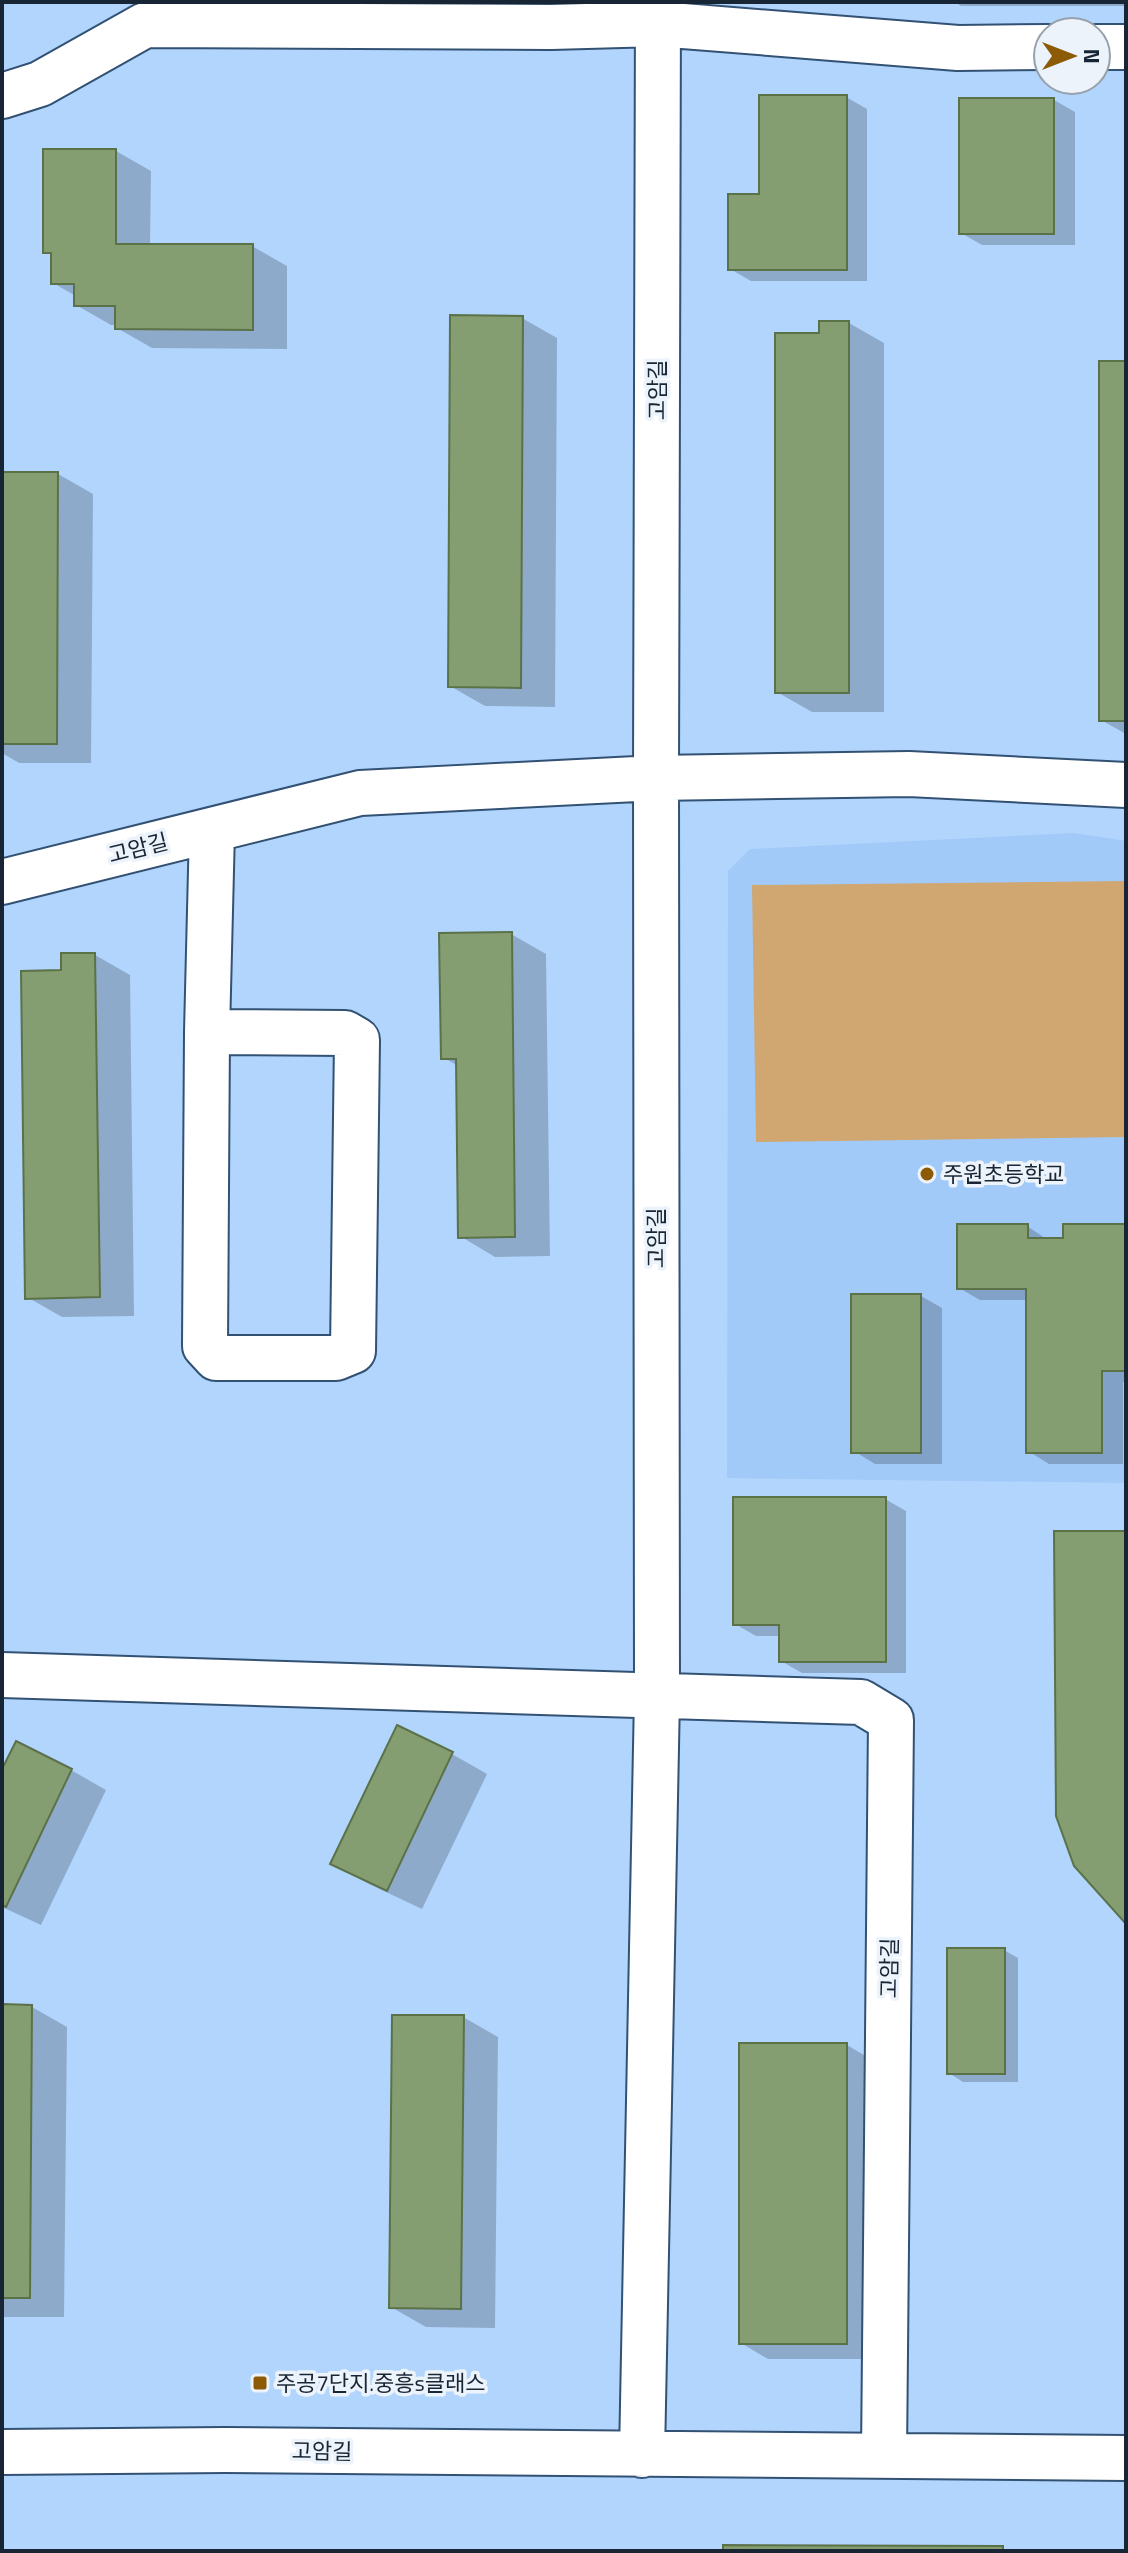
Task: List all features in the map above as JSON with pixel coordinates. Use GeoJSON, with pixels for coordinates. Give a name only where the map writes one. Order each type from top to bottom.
{"type":"FeatureCollection","features":[{"type":"Feature","properties":{"kind":"street"},"geometry":{"type":"LineString","coordinates":[[2,96],[40,84],[145,13],[551,27],[658,13],[958,48],[1032,47]]}},
{"type":"Feature","properties":{"kind":"street","name":"고암길"},"geometry":{"type":"LineString","coordinates":[[642,2455],[657,1697],[658,13]]}},
{"type":"Feature","properties":{"kind":"street","name":"고암길"},"geometry":{"type":"LineString","coordinates":[[2,882],[360,793],[656,778],[909,774],[1126,785]]}},
{"type":"Feature","properties":{"kind":"street"},"geometry":{"type":"LineString","coordinates":[[207,1032],[345,1033],[357,1040],[353,1351],[336,1358],[216,1358],[205,1346],[207,1032],[212,830]]}},
{"type":"Feature","properties":{"kind":"street"},"geometry":{"type":"LineString","coordinates":[[2,1675],[657,1697]]}},
{"type":"Feature","properties":{"kind":"street","name":"고암길"},"geometry":{"type":"LineString","coordinates":[[657,1697],[861,1702],[891,1720],[884,2456]]}},
{"type":"Feature","properties":{"kind":"street","name":"고암길"},"geometry":{"type":"LineString","coordinates":[[2,2452],[225,2450],[1126,2458]]}},
{"type":"Feature","properties":{"kind":"shaded area","name":"주원초등학교"},"geometry":{"type":"Polygon","coordinates":[[[1074,833],[1126,841],[1126,1483],[727,1478],[728,871],[750,849],[1074,833]]]}},
{"type":"Feature","properties":{"kind":"shaded area"},"geometry":{"type":"Polygon","coordinates":[[[1126,881],[1126,1137],[756,1142],[752,885],[1126,881]]]}},
{"type":"Feature","properties":{"kind":"building"},"geometry":{"type":"Polygon","coordinates":[[[759,95],[847,95],[847,270],[728,270],[728,194],[759,194],[759,95]]]}},
{"type":"Feature","properties":{"kind":"building"},"geometry":{"type":"Polygon","coordinates":[[[959,98],[1054,98],[1054,234],[959,234],[959,98]]]}},
{"type":"Feature","properties":{"kind":"building"},"geometry":{"type":"Polygon","coordinates":[[[43,149],[116,149],[116,244],[253,244],[253,330],[115,329],[115,306],[74,306],[74,284],[51,284],[51,253],[43,253],[43,149]]]}},
{"type":"Feature","properties":{"kind":"building"},"geometry":{"type":"Polygon","coordinates":[[[450,315],[523,316],[521,688],[448,687],[450,315]]]}},
{"type":"Feature","properties":{"kind":"building"},"geometry":{"type":"Polygon","coordinates":[[[819,321],[849,321],[849,693],[775,693],[775,333],[819,333],[819,321]]]}},
{"type":"Feature","properties":{"kind":"building"},"geometry":{"type":"Polygon","coordinates":[[[1099,361],[1126,361],[1126,721],[1099,721],[1099,361]]]}},
{"type":"Feature","properties":{"kind":"building"},"geometry":{"type":"Polygon","coordinates":[[[2,472],[58,472],[57,744],[2,744],[2,472]]]}},
{"type":"Feature","properties":{"kind":"building"},"geometry":{"type":"Polygon","coordinates":[[[512,932],[515,1237],[458,1238],[456,1059],[441,1059],[439,933],[512,932]]]}},
{"type":"Feature","properties":{"kind":"building"},"geometry":{"type":"Polygon","coordinates":[[[61,953],[95,953],[100,1297],[25,1299],[21,971],[61,970],[61,953]]]}},
{"type":"Feature","properties":{"kind":"building"},"geometry":{"type":"Polygon","coordinates":[[[957,1224],[1028,1224],[1028,1238],[1063,1238],[1063,1224],[1126,1224],[1126,1371],[1102,1371],[1102,1453],[1026,1453],[1026,1289],[957,1289],[957,1224]]]}},
{"type":"Feature","properties":{"kind":"building"},"geometry":{"type":"Polygon","coordinates":[[[851,1294],[921,1294],[921,1453],[851,1453],[851,1294]]]}},
{"type":"Feature","properties":{"kind":"building"},"geometry":{"type":"Polygon","coordinates":[[[733,1497],[886,1497],[886,1662],[779,1662],[779,1625],[733,1625],[733,1497]]]}},
{"type":"Feature","properties":{"kind":"building"},"geometry":{"type":"Polygon","coordinates":[[[1054,1531],[1126,1531],[1126,1924],[1074,1866],[1056,1816],[1054,1531]]]}},
{"type":"Feature","properties":{"kind":"building"},"geometry":{"type":"Polygon","coordinates":[[[397,1725],[453,1752],[387,1891],[330,1864],[397,1725]]]}},
{"type":"Feature","properties":{"kind":"building"},"geometry":{"type":"Polygon","coordinates":[[[16,1741],[72,1769],[6,1907],[2,1905],[2,1769],[16,1741]]]}},
{"type":"Feature","properties":{"kind":"building"},"geometry":{"type":"Polygon","coordinates":[[[947,1948],[1005,1948],[1005,2074],[947,2074],[947,1948]]]}},
{"type":"Feature","properties":{"kind":"building"},"geometry":{"type":"Polygon","coordinates":[[[2,2004],[32,2005],[30,2298],[2,2298],[2,2004]]]}},
{"type":"Feature","properties":{"kind":"building"},"geometry":{"type":"Polygon","coordinates":[[[392,2015],[464,2015],[461,2309],[389,2308],[392,2015]]]}},
{"type":"Feature","properties":{"kind":"building"},"geometry":{"type":"Polygon","coordinates":[[[739,2043],[847,2043],[847,2344],[739,2344],[739,2043]]]}},
{"type":"Feature","properties":{"kind":"building"},"geometry":{"type":"Polygon","coordinates":[[[723,2545],[1003,2546],[1003,2551],[723,2551],[723,2545]]]}},
{"type":"Feature","properties":{"kind":"place","name":"주원초등학교"},"geometry":{"type":"Point","coordinates":[927,1174]}},
{"type":"Feature","properties":{"kind":"place","name":"주공7단지.중흥s클래스"},"geometry":{"type":"Point","coordinates":[260,2383]}}]}
